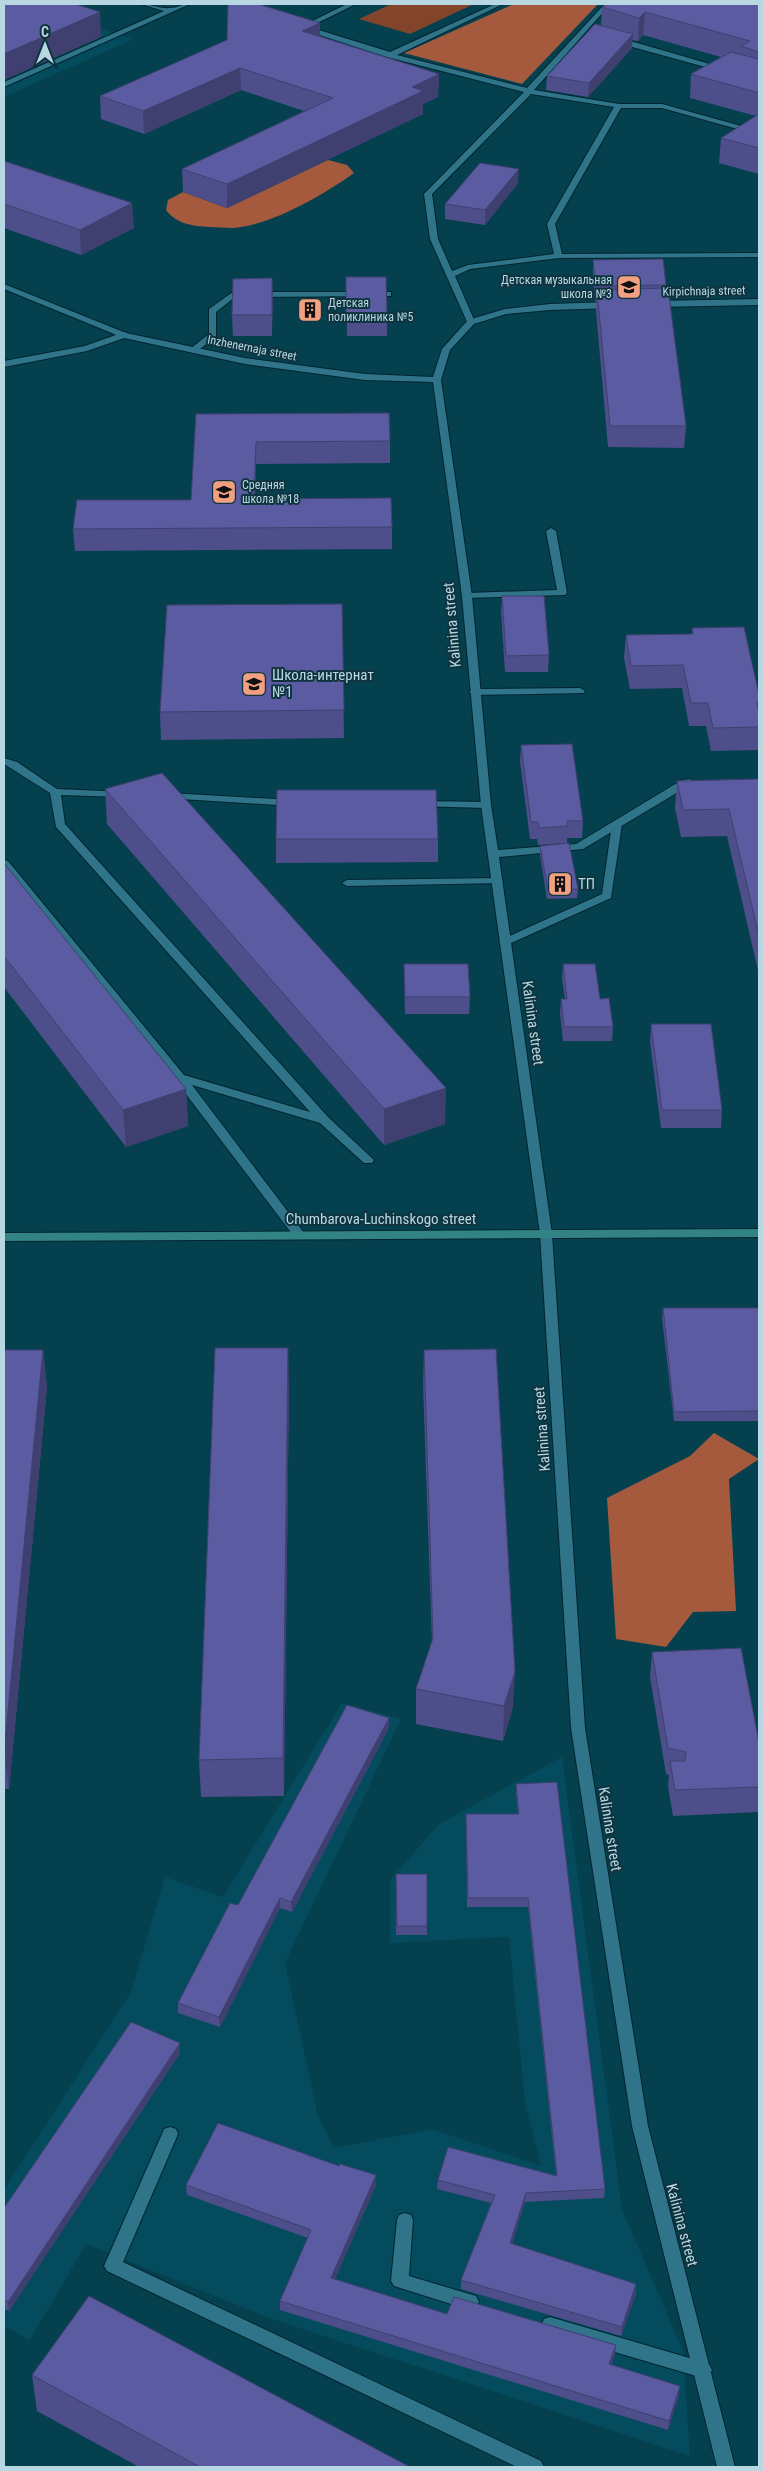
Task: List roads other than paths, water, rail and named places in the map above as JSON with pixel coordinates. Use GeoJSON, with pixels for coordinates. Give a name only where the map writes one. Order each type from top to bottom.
{"type":"FeatureCollection","features":[{"type":"Feature","properties":{"kind":"street"},"geometry":{"type":"LineString","coordinates":[[144,4],[171,11]]}},
{"type":"Feature","properties":{"kind":"street"},"geometry":{"type":"LineString","coordinates":[[4,85],[186,4]]}},
{"type":"Feature","properties":{"kind":"street"},"geometry":{"type":"LineString","coordinates":[[352,4],[302,28],[390,55],[529,91],[619,106],[662,106],[759,133]]}},
{"type":"Feature","properties":{"kind":"street"},"geometry":{"type":"LineString","coordinates":[[390,55],[500,4]]}},
{"type":"Feature","properties":{"kind":"street"},"geometry":{"type":"LineString","coordinates":[[471,322],[434,239],[428,194],[529,91],[604,8],[613,4]]}},
{"type":"Feature","properties":{"kind":"street"},"geometry":{"type":"LineString","coordinates":[[583,30],[592,33]]}},
{"type":"Feature","properties":{"kind":"street"},"geometry":{"type":"LineString","coordinates":[[611,38],[731,72]]}},
{"type":"Feature","properties":{"kind":"street"},"geometry":{"type":"LineString","coordinates":[[559,256],[551,224],[619,106]]}},
{"type":"Feature","properties":{"kind":"street"},"geometry":{"type":"LineString","coordinates":[[450,275],[468,266],[559,256],[759,255]]}},
{"type":"Feature","properties":{"kind":"street","name":"Inzhenernaja street"},"geometry":{"type":"LineString","coordinates":[[4,286],[124,335],[296,370],[365,377],[436,380]]}},
{"type":"Feature","properties":{"kind":"street"},"geometry":{"type":"LineString","coordinates":[[194,349],[213,335],[212,311],[234,295],[388,294]]}},
{"type":"Feature","properties":{"kind":"street","name":"Kirpichnaja street"},"geometry":{"type":"LineString","coordinates":[[640,305],[759,302]]}},
{"type":"Feature","properties":{"kind":"street"},"geometry":{"type":"LineString","coordinates":[[436,380],[446,349],[471,322],[505,312],[622,305]]}},
{"type":"Feature","properties":{"kind":"street"},"geometry":{"type":"LineString","coordinates":[[4,364],[87,348],[124,335]]}},
{"type":"Feature","properties":{"kind":"street","name":"Kalinina street"},"geometry":{"type":"LineString","coordinates":[[436,380],[467,596],[474,692],[486,805],[546,1234],[578,1728],[640,2126],[704,2370],[726,2467]]}},
{"type":"Feature","properties":{"kind":"street"},"geometry":{"type":"LineString","coordinates":[[467,596],[562,593],[551,531]]}},
{"type":"Feature","properties":{"kind":"street"},"geometry":{"type":"LineString","coordinates":[[474,692],[580,691]]}},
{"type":"Feature","properties":{"kind":"street"},"geometry":{"type":"LineString","coordinates":[[4,761],[13,764],[55,792],[132,794]]}},
{"type":"Feature","properties":{"kind":"street"},"geometry":{"type":"LineString","coordinates":[[494,854],[579,847],[686,782],[704,781]]}},
{"type":"Feature","properties":{"kind":"street"},"geometry":{"type":"LineString","coordinates":[[55,792],[60,825],[324,1120],[368,1160]]}},
{"type":"Feature","properties":{"kind":"street"},"geometry":{"type":"LineString","coordinates":[[161,796],[261,803],[308,804]]}},
{"type":"Feature","properties":{"kind":"street"},"geometry":{"type":"LineString","coordinates":[[411,804],[486,805]]}},
{"type":"Feature","properties":{"kind":"street"},"geometry":{"type":"LineString","coordinates":[[505,942],[607,896],[617,824]]}},
{"type":"Feature","properties":{"kind":"street"},"geometry":{"type":"LineString","coordinates":[[4,863],[180,1078],[300,1236]]}},
{"type":"Feature","properties":{"kind":"street"},"geometry":{"type":"LineString","coordinates":[[347,883],[498,881]]}},
{"type":"Feature","properties":{"kind":"street"},"geometry":{"type":"LineString","coordinates":[[180,1078],[324,1120]]}},
{"type":"Feature","properties":{"kind":"street","name":"Chumbarova-Luchinskogo street"},"geometry":{"type":"LineString","coordinates":[[4,1237],[209,1234],[300,1236],[759,1233]]}},
{"type":"Feature","properties":{"kind":"street"},"geometry":{"type":"LineString","coordinates":[[170,2134],[113,2266],[535,2467]]}},
{"type":"Feature","properties":{"kind":"street"},"geometry":{"type":"LineString","coordinates":[[405,2220],[400,2282],[485,2306]]}},
{"type":"Feature","properties":{"kind":"street"},"geometry":{"type":"LineString","coordinates":[[533,2320],[704,2370]]}},
{"type":"Feature","properties":{"kind":"place","name":"Детская музыкальная школа №3"},"geometry":{"type":"Point","coordinates":[629,287]}},
{"type":"Feature","properties":{"kind":"place","name":"Детская поликлиника №5"},"geometry":{"type":"Point","coordinates":[310,310]}},
{"type":"Feature","properties":{"kind":"place","name":"Средняя школа №18"},"geometry":{"type":"Point","coordinates":[224,492]}},
{"type":"Feature","properties":{"kind":"place","name":"Школа-интернат №1"},"geometry":{"type":"Point","coordinates":[254,684]}},
{"type":"Feature","properties":{"kind":"place","name":"ТП"},"geometry":{"type":"Point","coordinates":[560,884]}}]}
